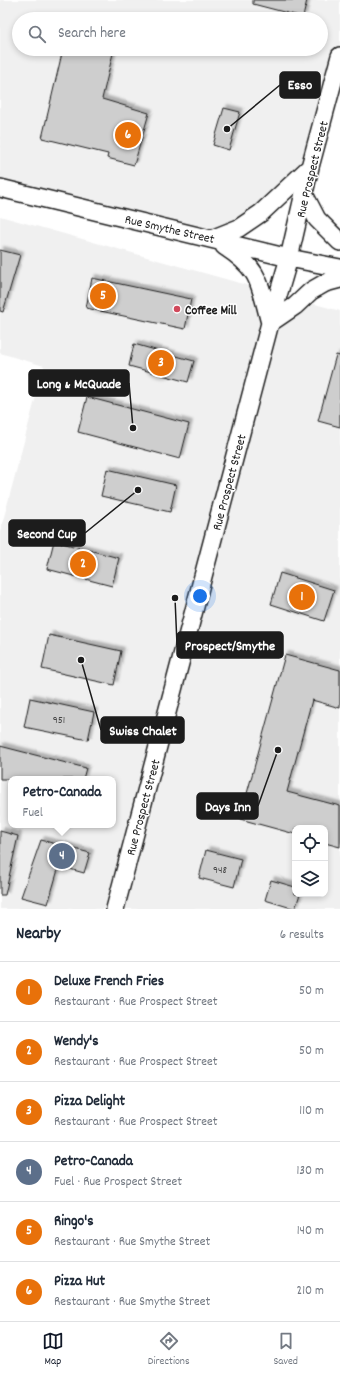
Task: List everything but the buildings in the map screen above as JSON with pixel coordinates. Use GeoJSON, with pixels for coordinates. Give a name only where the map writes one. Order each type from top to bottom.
{"type":"FeatureCollection","features":[{"type":"Feature","properties":{"kind":"main road","name":"Rue Prospect Street"},"geometry":{"type":"LineString","coordinates":[[115,909],[270,323],[289,258],[310,167],[340,56]]}},
{"type":"Feature","properties":{"kind":"main road"},"geometry":{"type":"LineString","coordinates":[[214,238],[239,228],[261,213],[310,167]]}},
{"type":"Feature","properties":{"kind":"main road","name":"Rue Smythe Street"},"geometry":{"type":"LineString","coordinates":[[0,188],[214,238],[289,258],[340,268]]}},
{"type":"Feature","properties":{"kind":"main road"},"geometry":{"type":"LineString","coordinates":[[304,194],[317,219],[340,242]]}},
{"type":"Feature","properties":{"kind":"main road"},"geometry":{"type":"LineString","coordinates":[[214,238],[243,258],[252,268],[258,278],[270,323],[295,306],[311,291],[325,283],[340,279]]}},
{"type":"Feature","properties":{"kind":"shaded area"},"geometry":{"type":"Polygon","coordinates":[[[0,0],[340,0],[340,56],[305,175],[283,206],[269,219],[250,229],[212,234],[0,199],[0,0]]]}},
{"type":"Feature","properties":{"kind":"shaded area"},"geometry":{"type":"Polygon","coordinates":[[[0,216],[340,311],[340,909],[0,909],[0,532],[44,366],[0,353],[0,216]]]}},
{"type":"Feature","properties":{"kind":"place","name":"Esso"},"geometry":{"type":"Point","coordinates":[227,129]}},
{"type":"Feature","properties":{"kind":"place","name":"Pizza Hut"},"geometry":{"type":"Point","coordinates":[128,135]}},
{"type":"Feature","properties":{"kind":"place","name":"Ringo's"},"geometry":{"type":"Point","coordinates":[103,296]}},
{"type":"Feature","properties":{"kind":"place","name":"Coffee Mill"},"geometry":{"type":"Point","coordinates":[177,309]}},
{"type":"Feature","properties":{"kind":"place","name":"Pizza Delight"},"geometry":{"type":"Point","coordinates":[161,363]}},
{"type":"Feature","properties":{"kind":"place","name":"Long & McQuade"},"geometry":{"type":"Point","coordinates":[133,428]}},
{"type":"Feature","properties":{"kind":"place","name":"Second Cup"},"geometry":{"type":"Point","coordinates":[138,490]}},
{"type":"Feature","properties":{"kind":"place","name":"Wendy's"},"geometry":{"type":"Point","coordinates":[83,564]}},
{"type":"Feature","properties":{"kind":"place","name":"Deluxe French Fries"},"geometry":{"type":"Point","coordinates":[302,597]}},
{"type":"Feature","properties":{"kind":"place","name":"Prospect/Smythe"},"geometry":{"type":"Point","coordinates":[175,598]}},
{"type":"Feature","properties":{"kind":"place","name":"Swiss Chalet"},"geometry":{"type":"Point","coordinates":[81,660]}},
{"type":"Feature","properties":{"kind":"place","name":"Days Inn"},"geometry":{"type":"Point","coordinates":[278,750]}},
{"type":"Feature","properties":{"kind":"place","name":"Petro-Canada"},"geometry":{"type":"Point","coordinates":[62,856]}}]}
